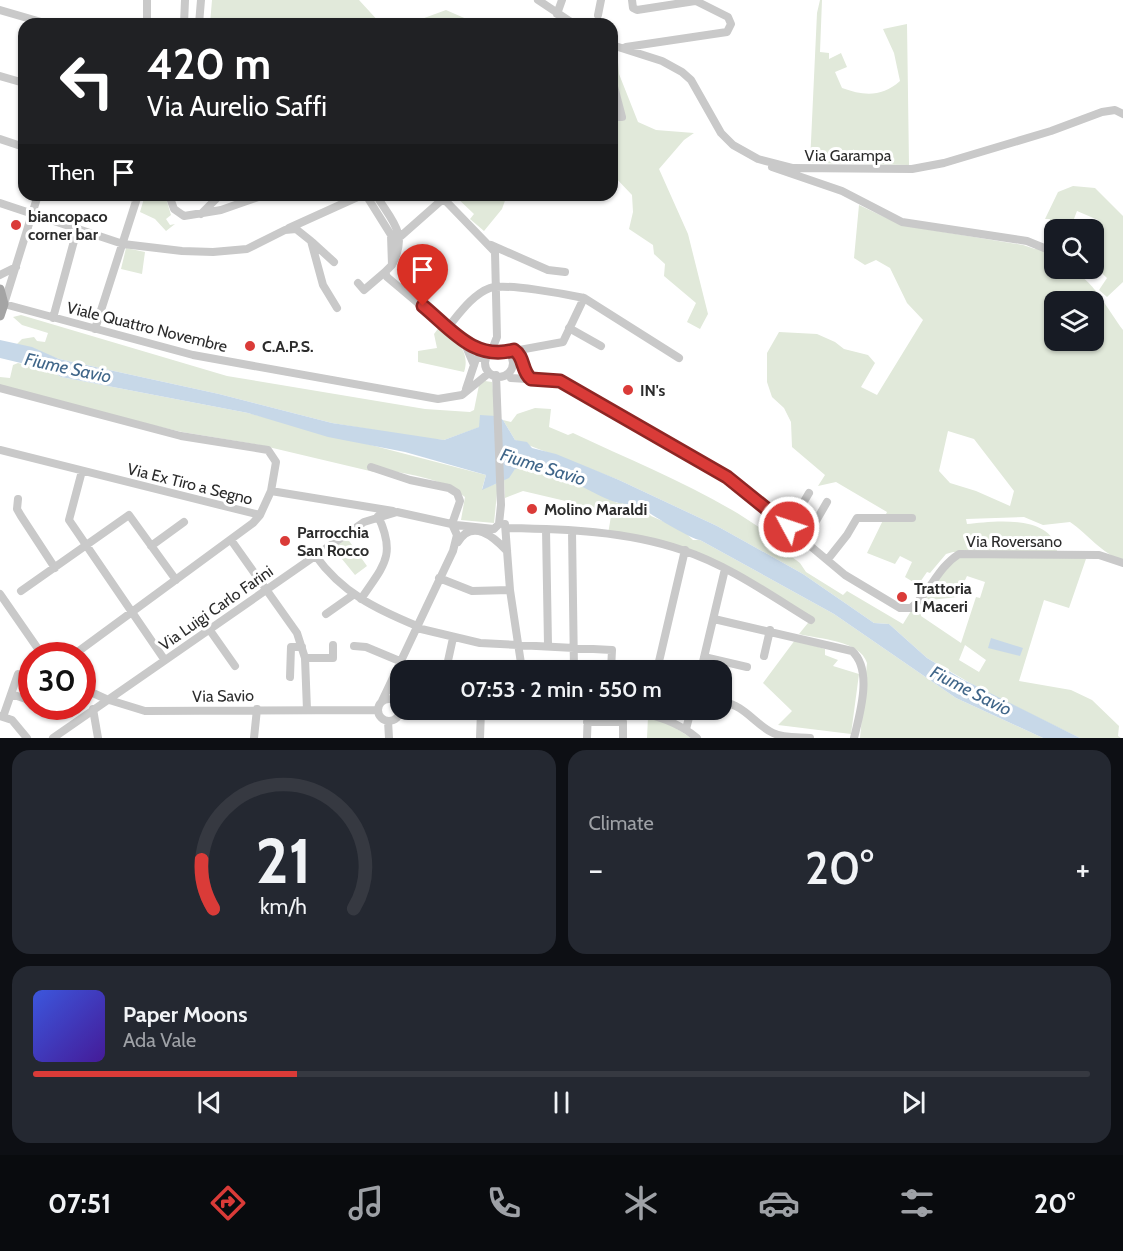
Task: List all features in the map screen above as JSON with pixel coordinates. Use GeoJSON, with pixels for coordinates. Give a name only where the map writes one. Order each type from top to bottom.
{"type":"FeatureCollection","features":[{"type":"Feature","properties":{"kind":"main road"},"geometry":{"type":"LineString","coordinates":[[0,289],[2,301],[0,316]]}},
{"type":"Feature","properties":{"kind":"street"},"geometry":{"type":"LineString","coordinates":[[184,18],[185,0]]}},
{"type":"Feature","properties":{"kind":"street"},"geometry":{"type":"LineString","coordinates":[[200,18],[201,0]]}},
{"type":"Feature","properties":{"kind":"street"},"geometry":{"type":"LineString","coordinates":[[538,0],[564,18]]}},
{"type":"Feature","properties":{"kind":"street"},"geometry":{"type":"LineString","coordinates":[[557,14],[562,0]]}},
{"type":"Feature","properties":{"kind":"street"},"geometry":{"type":"LineString","coordinates":[[597,15],[601,0]]}},
{"type":"Feature","properties":{"kind":"street"},"geometry":{"type":"LineString","coordinates":[[623,48],[727,32],[731,24],[728,17],[694,1],[637,10],[632,5],[632,0]]}},
{"type":"Feature","properties":{"kind":"street"},"geometry":{"type":"LineString","coordinates":[[148,18],[150,1]]}},
{"type":"Feature","properties":{"kind":"street"},"geometry":{"type":"LineString","coordinates":[[0,10],[27,18]]}},
{"type":"Feature","properties":{"kind":"street","name":"Via Garampa"},"geometry":{"type":"LineString","coordinates":[[618,47],[670,64],[682,72],[691,80],[726,139],[758,159],[793,168],[912,169],[944,163],[1008,145],[1102,112],[1115,110],[1123,114]]}},
{"type":"Feature","properties":{"kind":"street"},"geometry":{"type":"LineString","coordinates":[[0,76],[18,81]]}},
{"type":"Feature","properties":{"kind":"street"},"geometry":{"type":"LineString","coordinates":[[618,102],[622,117],[618,117]]}},
{"type":"Feature","properties":{"kind":"street"},"geometry":{"type":"LineString","coordinates":[[0,140],[18,145]]}},
{"type":"Feature","properties":{"kind":"street"},"geometry":{"type":"LineString","coordinates":[[758,159],[774,169],[842,191],[902,222],[1027,241],[1044,248]]}},
{"type":"Feature","properties":{"kind":"street"},"geometry":{"type":"LineString","coordinates":[[2,301],[16,267],[36,201]]}},
{"type":"Feature","properties":{"kind":"street"},"geometry":{"type":"LineString","coordinates":[[95,329],[137,201]]}},
{"type":"Feature","properties":{"kind":"street"},"geometry":{"type":"LineString","coordinates":[[172,201],[179,214],[200,215],[245,201]]}},
{"type":"Feature","properties":{"kind":"street"},"geometry":{"type":"LineString","coordinates":[[200,215],[214,201]]}},
{"type":"Feature","properties":{"kind":"street"},"geometry":{"type":"LineString","coordinates":[[0,203],[123,244],[213,252],[247,249],[349,201]]}},
{"type":"Feature","properties":{"kind":"street"},"geometry":{"type":"LineString","coordinates":[[370,201],[391,235],[392,265]]}},
{"type":"Feature","properties":{"kind":"street"},"geometry":{"type":"LineString","coordinates":[[380,201],[401,236]]}},
{"type":"Feature","properties":{"kind":"street"},"geometry":{"type":"LineString","coordinates":[[358,283],[364,290],[392,265],[399,250],[401,236],[438,201]]}},
{"type":"Feature","properties":{"kind":"street"},"geometry":{"type":"LineString","coordinates":[[446,201],[491,245],[548,270],[565,272]]}},
{"type":"Feature","properties":{"kind":"street"},"geometry":{"type":"LineString","coordinates":[[53,318],[77,230]]}},
{"type":"Feature","properties":{"kind":"street"},"geometry":{"type":"LineString","coordinates":[[285,230],[296,230],[334,262]]}},
{"type":"Feature","properties":{"kind":"street"},"geometry":{"type":"LineString","coordinates":[[311,241],[323,285],[337,308]]}},
{"type":"Feature","properties":{"kind":"street"},"geometry":{"type":"LineString","coordinates":[[491,245],[496,257],[497,337],[484,364],[498,398],[501,505],[506,528],[510,590],[521,660]]}},
{"type":"Feature","properties":{"kind":"street"},"geometry":{"type":"LineString","coordinates":[[0,275],[16,267]]}},
{"type":"Feature","properties":{"kind":"street"},"geometry":{"type":"LineString","coordinates":[[385,272],[387,277],[463,341],[489,353]]}},
{"type":"Feature","properties":{"kind":"street"},"geometry":{"type":"LineString","coordinates":[[448,327],[468,304],[490,288],[546,290],[584,298],[679,358]]}},
{"type":"Feature","properties":{"kind":"street"},"geometry":{"type":"LineString","coordinates":[[462,395],[478,357],[489,353],[559,344],[566,339],[584,298]]}},
{"type":"Feature","properties":{"kind":"street","name":"Viale Quattro Novembre"},"geometry":{"type":"LineString","coordinates":[[2,301],[159,348],[438,399],[462,395]]}},
{"type":"Feature","properties":{"kind":"street"},"geometry":{"type":"LineString","coordinates":[[569,328],[601,346]]}},
{"type":"Feature","properties":{"kind":"street"},"geometry":{"type":"LineString","coordinates":[[497,337],[513,357],[513,364],[498,398]]}},
{"type":"Feature","properties":{"kind":"street"},"geometry":{"type":"LineString","coordinates":[[463,341],[473,369],[489,375],[508,375],[518,374],[523,364]]}},
{"type":"Feature","properties":{"kind":"street"},"geometry":{"type":"LineString","coordinates":[[509,351],[520,355],[531,379]]}},
{"type":"Feature","properties":{"kind":"street"},"geometry":{"type":"LineString","coordinates":[[462,395],[489,375]]}},
{"type":"Feature","properties":{"kind":"street","name":"Via Roversano"},"geometry":{"type":"LineString","coordinates":[[508,375],[560,381],[651,432],[735,483],[828,559],[845,576],[900,608],[911,608],[919,602],[945,563],[959,554],[1099,555],[1123,563]]}},
{"type":"Feature","properties":{"kind":"street"},"geometry":{"type":"LineString","coordinates":[[0,388],[181,436],[268,450],[276,462],[271,491]]}},
{"type":"Feature","properties":{"kind":"street","name":"Via Ex Tiro a Segno"},"geometry":{"type":"LineString","coordinates":[[0,450],[260,515],[271,491],[397,512]]}},
{"type":"Feature","properties":{"kind":"street"},"geometry":{"type":"LineString","coordinates":[[371,467],[410,480],[449,488],[457,494],[460,501],[452,524],[457,535],[453,551]]}},
{"type":"Feature","properties":{"kind":"street"},"geometry":{"type":"LineString","coordinates":[[82,471],[69,520],[164,659]]}},
{"type":"Feature","properties":{"kind":"street"},"geometry":{"type":"LineString","coordinates":[[789,527],[809,493]]}},
{"type":"Feature","properties":{"kind":"street"},"geometry":{"type":"LineString","coordinates":[[18,499],[17,509],[55,568]]}},
{"type":"Feature","properties":{"kind":"street"},"geometry":{"type":"LineString","coordinates":[[805,540],[827,502]]}},
{"type":"Feature","properties":{"kind":"street","name":"Via Luigi Carlo Farini"},"geometry":{"type":"LineString","coordinates":[[96,707],[364,522],[397,512],[452,524],[494,529],[499,524],[501,505]]}},
{"type":"Feature","properties":{"kind":"street"},"geometry":{"type":"LineString","coordinates":[[21,591],[129,515],[176,580]]}},
{"type":"Feature","properties":{"kind":"street"},"geometry":{"type":"LineString","coordinates":[[91,642],[231,540],[260,515]]}},
{"type":"Feature","properties":{"kind":"street"},"geometry":{"type":"LineString","coordinates":[[361,599],[386,562],[388,537],[378,516]]}},
{"type":"Feature","properties":{"kind":"street"},"geometry":{"type":"LineString","coordinates":[[828,559],[857,518],[912,518]]}},
{"type":"Feature","properties":{"kind":"street"},"geometry":{"type":"LineString","coordinates":[[151,546],[184,522]]}},
{"type":"Feature","properties":{"kind":"street"},"geometry":{"type":"LineString","coordinates":[[457,535],[470,526]]}},
{"type":"Feature","properties":{"kind":"street"},"geometry":{"type":"LineString","coordinates":[[506,528],[573,531],[657,542],[685,550],[725,569],[811,620]]}},
{"type":"Feature","properties":{"kind":"street"},"geometry":{"type":"LineString","coordinates":[[546,529],[548,645]]}},
{"type":"Feature","properties":{"kind":"street"},"geometry":{"type":"LineString","coordinates":[[403,660],[439,578],[461,536],[471,531],[494,536],[507,551]]}},
{"type":"Feature","properties":{"kind":"street"},"geometry":{"type":"LineString","coordinates":[[573,531],[574,660]]}},
{"type":"Feature","properties":{"kind":"street"},"geometry":{"type":"LineString","coordinates":[[231,540],[297,633],[305,658],[307,710]]}},
{"type":"Feature","properties":{"kind":"street"},"geometry":{"type":"LineString","coordinates":[[659,660],[685,550]]}},
{"type":"Feature","properties":{"kind":"street"},"geometry":{"type":"LineString","coordinates":[[315,555],[328,573],[352,595],[417,627],[480,644],[518,643],[612,650],[612,660]]}},
{"type":"Feature","properties":{"kind":"street"},"geometry":{"type":"LineString","coordinates":[[703,660],[725,569]]}},
{"type":"Feature","properties":{"kind":"street"},"geometry":{"type":"LineString","coordinates":[[439,578],[472,591],[510,590]]}},
{"type":"Feature","properties":{"kind":"street"},"geometry":{"type":"LineString","coordinates":[[326,614],[352,595]]}},
{"type":"Feature","properties":{"kind":"street"},"geometry":{"type":"LineString","coordinates":[[1,600],[32,642]]}},
{"type":"Feature","properties":{"kind":"street"},"geometry":{"type":"LineString","coordinates":[[714,619],[836,645],[852,651],[861,659],[863,668],[860,716],[854,738]]}},
{"type":"Feature","properties":{"kind":"street"},"geometry":{"type":"LineString","coordinates":[[209,628],[235,666]]}},
{"type":"Feature","properties":{"kind":"street"},"geometry":{"type":"LineString","coordinates":[[764,656],[770,630]]}},
{"type":"Feature","properties":{"kind":"street"},"geometry":{"type":"LineString","coordinates":[[448,660],[453,638]]}},
{"type":"Feature","properties":{"kind":"street"},"geometry":{"type":"LineString","coordinates":[[305,658],[333,658],[333,645]]}},
{"type":"Feature","properties":{"kind":"street"},"geometry":{"type":"LineString","coordinates":[[354,646],[366,647],[397,660]]}},
{"type":"Feature","properties":{"kind":"street"},"geometry":{"type":"LineString","coordinates":[[291,677],[291,647],[302,647]]}},
{"type":"Feature","properties":{"kind":"street"},"geometry":{"type":"LineString","coordinates":[[704,657],[747,668]]}},
{"type":"Feature","properties":{"kind":"street"},"geometry":{"type":"LineString","coordinates":[[18,674],[2,716],[12,720],[27,738]]}},
{"type":"Feature","properties":{"kind":"street"},"geometry":{"type":"LineString","coordinates":[[390,687],[382,703],[381,718],[392,720]]}},
{"type":"Feature","properties":{"kind":"street"},"geometry":{"type":"LineString","coordinates":[[11,694],[18,696]]}},
{"type":"Feature","properties":{"kind":"street","name":"Via Savio"},"geometry":{"type":"LineString","coordinates":[[96,694],[145,711],[258,709],[368,711],[382,703]]}},
{"type":"Feature","properties":{"kind":"street"},"geometry":{"type":"LineString","coordinates":[[382,703],[390,702]]}},
{"type":"Feature","properties":{"kind":"street"},"geometry":{"type":"LineString","coordinates":[[732,703],[747,711],[776,735],[810,738]]}},
{"type":"Feature","properties":{"kind":"street"},"geometry":{"type":"LineString","coordinates":[[254,738],[258,709]]}},
{"type":"Feature","properties":{"kind":"street","name":"Via Luigi Carlo Farini"},"geometry":{"type":"LineString","coordinates":[[53,738],[78,720]]}},
{"type":"Feature","properties":{"kind":"street"},"geometry":{"type":"LineString","coordinates":[[95,720],[98,738]]}},
{"type":"Feature","properties":{"kind":"street"},"geometry":{"type":"LineString","coordinates":[[480,738],[481,720]]}},
{"type":"Feature","properties":{"kind":"street"},"geometry":{"type":"LineString","coordinates":[[667,720],[686,729],[697,738]]}},
{"type":"Feature","properties":{"kind":"street"},"geometry":{"type":"LineString","coordinates":[[686,729],[688,720]]}},
{"type":"Feature","properties":{"kind":"street"},"geometry":{"type":"LineString","coordinates":[[388,721],[389,738]]}},
{"type":"Feature","properties":{"kind":"street"},"geometry":{"type":"LineString","coordinates":[[587,738],[587,722],[623,722],[623,738]]}},
{"type":"Feature","properties":{"kind":"green space"},"geometry":{"type":"Polygon","coordinates":[[[212,0],[359,0],[376,18],[210,18],[212,0]]]}},
{"type":"Feature","properties":{"kind":"green space"},"geometry":{"type":"Polygon","coordinates":[[[820,0],[822,0],[820,52],[829,53],[829,59],[841,53],[847,67],[835,72],[842,88],[850,91],[873,94],[886,90],[900,81],[894,53],[883,29],[907,24],[909,165],[810,163],[817,13],[820,0]]]}},
{"type":"Feature","properties":{"kind":"green space"},"geometry":{"type":"Polygon","coordinates":[[[446,10],[464,18],[424,18],[446,10]]]}},
{"type":"Feature","properties":{"kind":"green space"},"geometry":{"type":"Polygon","coordinates":[[[618,62],[619,74],[638,122],[656,130],[694,133],[684,140],[659,169],[688,234],[708,314],[700,329],[687,322],[696,303],[664,276],[665,264],[654,254],[653,245],[629,229],[633,212],[632,195],[618,180],[618,120],[621,120],[623,115],[620,97],[618,62]]]}},
{"type":"Feature","properties":{"kind":"green space"},"geometry":{"type":"Polygon","coordinates":[[[1073,186],[1095,188],[1123,216],[1123,282],[1107,297],[1104,291],[1099,290],[1107,278],[1104,275],[1104,219],[1096,219],[1077,211],[1074,219],[1045,219],[1058,192],[1073,186]]]}},
{"type":"Feature","properties":{"kind":"green space"},"geometry":{"type":"Polygon","coordinates":[[[143,201],[167,201],[171,215],[166,219],[170,225],[175,224],[166,231],[155,219],[140,212],[143,201]]]}},
{"type":"Feature","properties":{"kind":"green space"},"geometry":{"type":"Polygon","coordinates":[[[460,201],[505,201],[502,209],[484,231],[470,219],[474,214],[460,201]]]}},
{"type":"Feature","properties":{"kind":"green space"},"geometry":{"type":"Polygon","coordinates":[[[859,205],[901,225],[1023,245],[1035,249],[1038,247],[1044,251],[1044,279],[1085,279],[1093,287],[1096,291],[1044,291],[1044,351],[1104,351],[1104,303],[1123,330],[1123,561],[1102,549],[1070,522],[1043,525],[1024,517],[966,519],[967,524],[1006,521],[1033,525],[1045,531],[1053,539],[1057,551],[953,552],[946,554],[930,573],[927,572],[918,585],[905,577],[912,562],[900,556],[895,564],[867,553],[887,512],[836,482],[818,486],[825,475],[792,447],[791,422],[784,408],[772,397],[767,382],[767,353],[779,332],[817,334],[844,349],[868,355],[875,363],[861,387],[877,395],[923,320],[907,303],[890,268],[876,260],[865,265],[854,258],[859,205]],[[948,431],[939,471],[950,483],[976,491],[1010,506],[1014,491],[974,439],[948,431]]]}},
{"type":"Feature","properties":{"kind":"green space"},"geometry":{"type":"Polygon","coordinates":[[[126,248],[145,252],[142,274],[121,269],[126,248]]]}},
{"type":"Feature","properties":{"kind":"green space"},"geometry":{"type":"Polygon","coordinates":[[[21,315],[227,376],[425,409],[470,412],[474,410],[479,385],[485,381],[492,382],[496,416],[480,427],[444,440],[332,423],[219,394],[59,359],[17,344],[22,339],[34,337],[37,341],[45,342],[48,333],[22,325],[13,317],[21,315]]]}},
{"type":"Feature","properties":{"kind":"green space"},"geometry":{"type":"Polygon","coordinates":[[[440,326],[456,340],[463,351],[466,364],[464,372],[418,362],[418,351],[437,348],[434,334],[440,326]]]}},
{"type":"Feature","properties":{"kind":"green space"},"geometry":{"type":"Polygon","coordinates":[[[18,363],[50,370],[61,377],[248,413],[486,475],[482,489],[498,483],[494,523],[461,520],[465,497],[445,485],[422,477],[375,468],[374,472],[260,445],[182,432],[58,403],[0,385],[0,377],[10,378],[13,365],[18,363]]]}},
{"type":"Feature","properties":{"kind":"green space"},"geometry":{"type":"Polygon","coordinates":[[[535,408],[551,409],[549,427],[568,435],[573,433],[672,478],[720,503],[766,532],[772,523],[769,520],[771,517],[778,523],[774,528],[781,534],[773,543],[800,563],[806,572],[843,595],[847,591],[903,624],[911,611],[922,607],[921,616],[961,643],[976,597],[980,598],[985,582],[967,576],[957,597],[922,601],[932,584],[958,557],[1087,556],[1069,608],[1044,600],[1019,681],[1071,690],[1092,700],[1119,726],[1118,736],[1121,738],[1080,738],[989,694],[927,658],[889,624],[874,623],[803,574],[717,526],[619,480],[515,440],[503,420],[511,422],[517,414],[535,408]],[[965,645],[959,660],[979,672],[986,660],[965,645]]]}},
{"type":"Feature","properties":{"kind":"green space"},"geometry":{"type":"Polygon","coordinates":[[[528,466],[582,484],[617,503],[629,503],[644,508],[651,516],[681,529],[693,540],[700,540],[834,614],[956,698],[1043,738],[860,738],[867,663],[856,649],[838,642],[799,634],[812,618],[704,555],[608,534],[611,516],[574,503],[523,491],[505,498],[504,480],[515,469],[528,466]]]}},
{"type":"Feature","properties":{"kind":"green space"},"geometry":{"type":"Polygon","coordinates":[[[347,538],[367,566],[355,575],[333,548],[347,538]]]}},
{"type":"Feature","properties":{"kind":"green space"},"geometry":{"type":"Polygon","coordinates":[[[795,640],[825,649],[825,655],[838,660],[833,666],[859,674],[851,734],[778,725],[792,711],[763,683],[795,640]]]}},
{"type":"Feature","properties":{"kind":"green space"},"geometry":{"type":"Polygon","coordinates":[[[648,720],[657,720],[671,725],[691,738],[647,738],[648,720]]]}},
{"type":"Feature","properties":{"kind":"water","name":"Fiume Savio"},"geometry":{"type":"Polygon","coordinates":[[[0,340],[32,347],[59,359],[219,394],[332,423],[444,440],[479,427],[480,415],[496,416],[503,420],[515,440],[527,442],[532,448],[556,454],[619,480],[717,526],[803,574],[874,623],[889,624],[927,658],[962,679],[1080,738],[1043,738],[956,698],[834,614],[642,508],[615,502],[554,473],[541,469],[515,469],[509,478],[482,490],[486,475],[405,452],[328,437],[248,413],[61,377],[50,370],[0,358],[0,340]]]}},
{"type":"Feature","properties":{"kind":"water"},"geometry":{"type":"Polygon","coordinates":[[[991,638],[1023,648],[1020,656],[988,648],[991,638]]]}},
{"type":"Feature","properties":{"kind":"place","name":"biancopaco corner bar"},"geometry":{"type":"Point","coordinates":[16,225]}},
{"type":"Feature","properties":{"kind":"place","name":"C.A.P.S."},"geometry":{"type":"Point","coordinates":[250,346]}},
{"type":"Feature","properties":{"kind":"place","name":"IN's"},"geometry":{"type":"Point","coordinates":[628,390]}},
{"type":"Feature","properties":{"kind":"place","name":"Molino Maraldi"},"geometry":{"type":"Point","coordinates":[532,509]}},
{"type":"Feature","properties":{"kind":"place","name":"Parrocchia San Rocco"},"geometry":{"type":"Point","coordinates":[285,541]}},
{"type":"Feature","properties":{"kind":"place","name":"Trattoria I Maceri"},"geometry":{"type":"Point","coordinates":[902,597]}},
{"type":"Feature","properties":{"kind":"route"},"geometry":{"type":"LineString","coordinates":[[423,306],[463,341],[475,348],[489,354],[499,350],[508,352],[514,350],[521,357],[525,371],[531,379],[560,381],[727,477],[789,527]]}}]}
